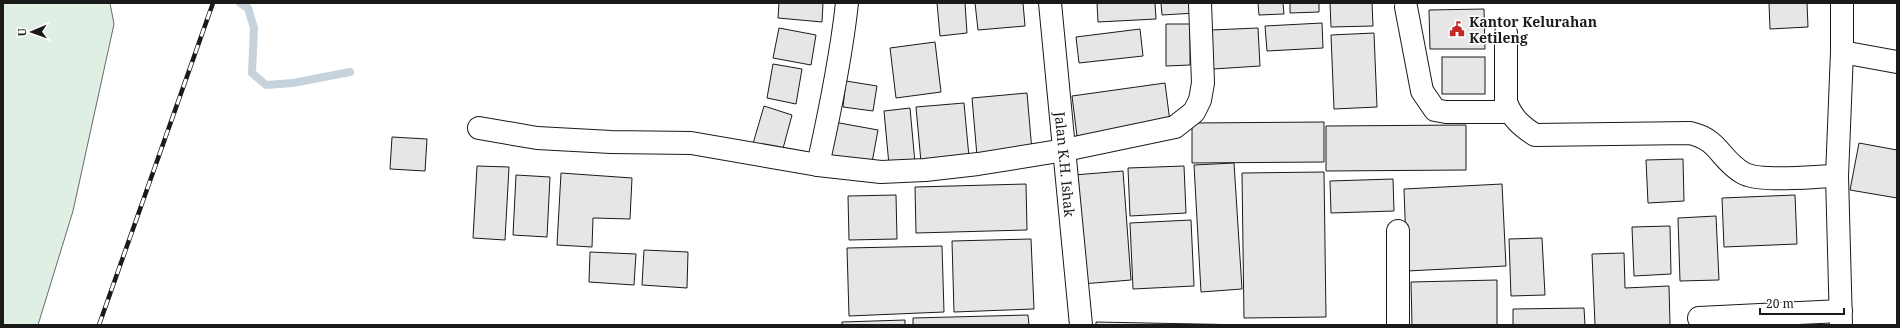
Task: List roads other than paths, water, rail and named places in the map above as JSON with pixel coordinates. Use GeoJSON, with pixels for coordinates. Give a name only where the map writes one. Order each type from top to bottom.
{"type":"FeatureCollection","features":[{"type":"Feature","properties":{"kind":"street"},"geometry":{"type":"LineString","coordinates":[[818,165],[833,102],[843,43],[847,3]]}},
{"type":"Feature","properties":{"kind":"street","name":"Jalan K.H. Ishak"},"geometry":{"type":"LineString","coordinates":[[1050,3],[1081,325]]}},
{"type":"Feature","properties":{"kind":"street"},"geometry":{"type":"LineString","coordinates":[[479,128],[537,138],[611,142],[691,143],[818,165],[881,172],[925,170],[978,164],[1065,150],[1175,127],[1194,112],[1200,100],[1203,83],[1200,3]]}},
{"type":"Feature","properties":{"kind":"street"},"geometry":{"type":"LineString","coordinates":[[1699,318],[1841,318],[1837,176],[1842,52],[1842,3]]}},
{"type":"Feature","properties":{"kind":"street"},"geometry":{"type":"LineString","coordinates":[[1406,7],[1422,91],[1435,110],[1446,112],[1510,112]]}},
{"type":"Feature","properties":{"kind":"street"},"geometry":{"type":"LineString","coordinates":[[1506,33],[1506,102],[1510,112],[1521,126],[1535,135],[1690,133],[1703,136],[1713,143],[1731,164],[1744,173],[1762,178],[1837,176]]}},
{"type":"Feature","properties":{"kind":"street"},"geometry":{"type":"LineString","coordinates":[[1842,52],[1897,62]]}},
{"type":"Feature","properties":{"kind":"street"},"geometry":{"type":"LineString","coordinates":[[1398,231],[1398,325]]}},
{"type":"Feature","properties":{"kind":"waterway"},"geometry":{"type":"LineString","coordinates":[[240,3],[248,8],[254,28],[252,73],[266,85],[293,83],[350,72]]}},
{"type":"Feature","properties":{"kind":"railway"},"geometry":{"type":"LineString","coordinates":[[99,325],[213,3]]}},
{"type":"Feature","properties":{"kind":"place","name":"Kantor Kelurahan Ketileng"},"geometry":{"type":"Point","coordinates":[1457,29]}}]}
